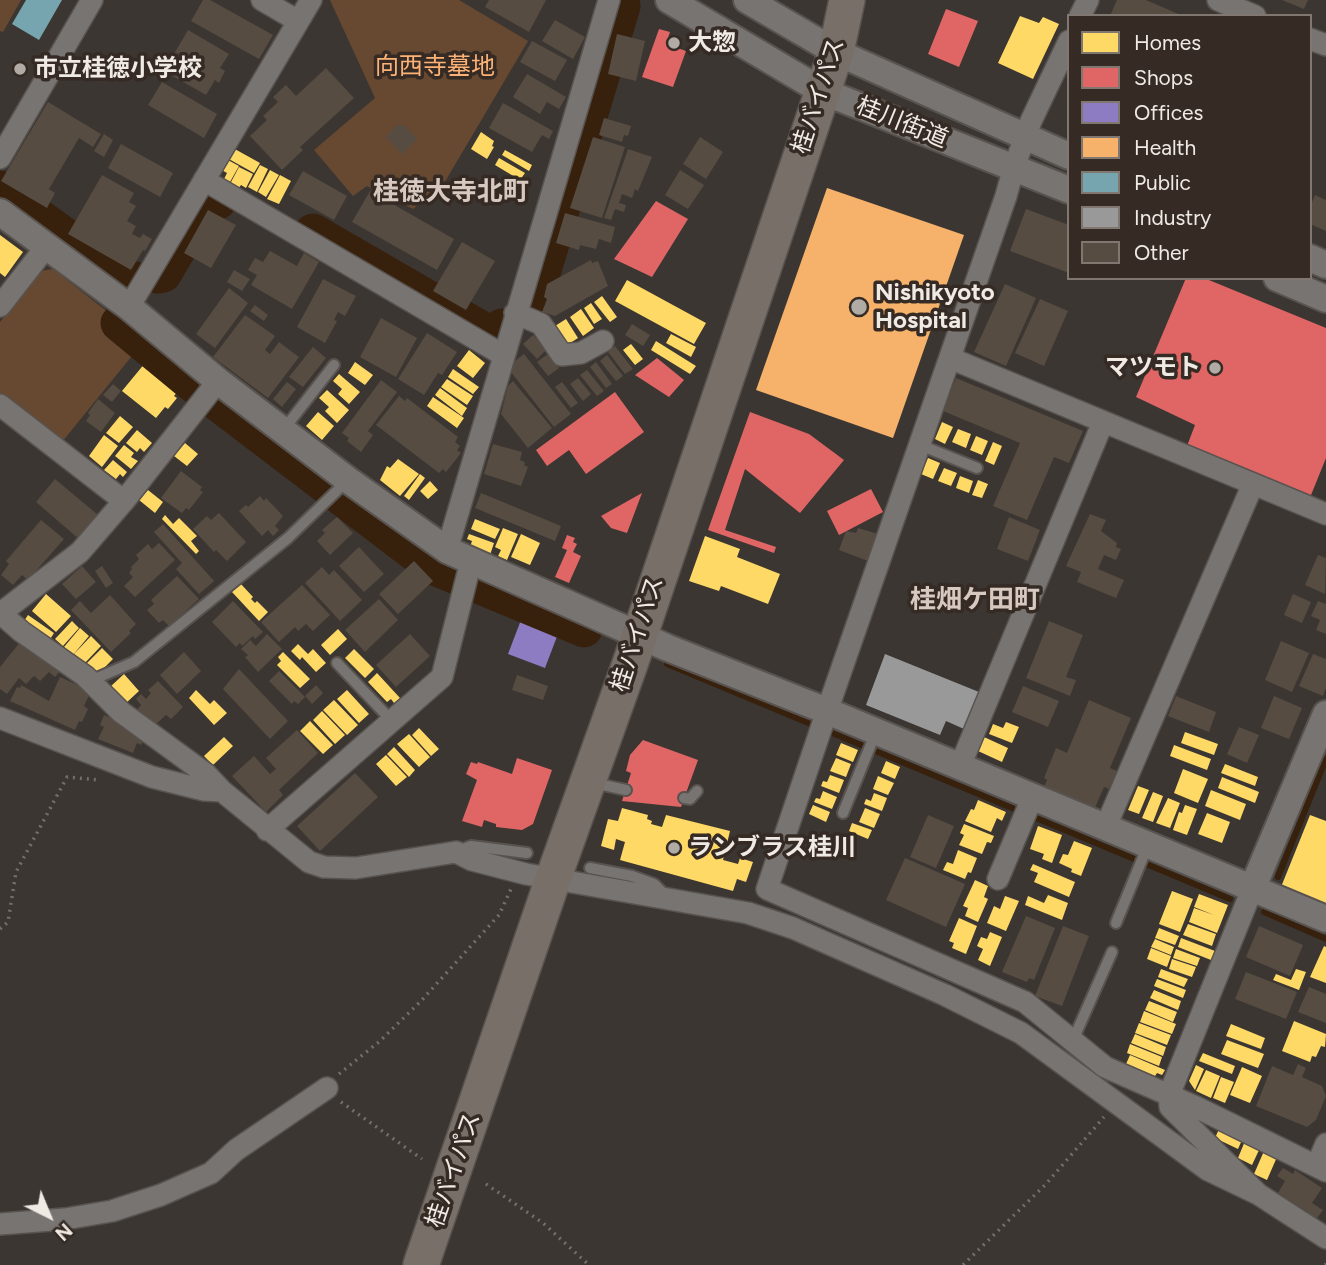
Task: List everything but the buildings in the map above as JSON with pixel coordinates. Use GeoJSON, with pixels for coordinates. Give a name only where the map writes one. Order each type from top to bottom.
{"type":"FeatureCollection","features":[{"type":"Feature","properties":{"kind":"highway","name":"桂バイパス"},"geometry":{"type":"LineString","coordinates":[[421,1265],[553,879],[630,664],[836,52],[847,0]]}},
{"type":"Feature","properties":{"kind":"street"},"geometry":{"type":"LineString","coordinates":[[0,158],[92,0]]}},
{"type":"Feature","properties":{"kind":"street"},"geometry":{"type":"LineString","coordinates":[[262,0],[298,21]]}},
{"type":"Feature","properties":{"kind":"street"},"geometry":{"type":"LineString","coordinates":[[129,307],[311,0]]}},
{"type":"Feature","properties":{"kind":"street"},"geometry":{"type":"LineString","coordinates":[[267,830],[442,677],[503,355],[609,0]]}},
{"type":"Feature","properties":{"kind":"street","name":"桂川街道"},"geometry":{"type":"LineString","coordinates":[[669,0],[822,91],[1067,189]]}},
{"type":"Feature","properties":{"kind":"street","name":"桂川街道"},"geometry":{"type":"LineString","coordinates":[[747,0],[836,52],[1067,155]]}},
{"type":"Feature","properties":{"kind":"street"},"geometry":{"type":"LineString","coordinates":[[1218,0],[1250,14]]}},
{"type":"Feature","properties":{"kind":"street"},"geometry":{"type":"LineString","coordinates":[[1067,45],[1014,167],[768,889],[1025,1002],[1105,1067],[1321,1168],[1326,1144]]}},
{"type":"Feature","properties":{"kind":"street"},"geometry":{"type":"LineString","coordinates":[[204,180],[503,355]]}},
{"type":"Feature","properties":{"kind":"street"},"geometry":{"type":"LineString","coordinates":[[0,212],[129,307],[211,390],[284,430],[340,488],[462,568],[638,635],[960,766],[1028,808],[1106,826],[1144,856],[1253,887],[1326,919]]}},
{"type":"Feature","properties":{"kind":"street"},"geometry":{"type":"LineString","coordinates":[[0,306],[46,247]]}},
{"type":"Feature","properties":{"kind":"street"},"geometry":{"type":"LineString","coordinates":[[1282,280],[1326,299]]}},
{"type":"Feature","properties":{"kind":"street"},"geometry":{"type":"LineString","coordinates":[[515,313],[541,324],[562,355],[581,353],[603,341]]}},
{"type":"Feature","properties":{"kind":"street"},"geometry":{"type":"LineString","coordinates":[[950,358],[1326,514]]}},
{"type":"Feature","properties":{"kind":"street"},"geometry":{"type":"LineString","coordinates":[[211,390],[124,501],[80,552],[1,613],[22,632],[90,681],[121,712],[206,774],[267,830],[309,862],[324,867],[356,868],[456,852],[472,860],[553,879],[748,913],[793,928],[901,975],[1021,1033],[1208,1170],[1258,1194],[1326,1238]]}},
{"type":"Feature","properties":{"kind":"street"},"geometry":{"type":"LineString","coordinates":[[0,405],[124,501]]}},
{"type":"Feature","properties":{"kind":"street"},"geometry":{"type":"LineString","coordinates":[[960,766],[1104,422]]}},
{"type":"Feature","properties":{"kind":"street"},"geometry":{"type":"LineString","coordinates":[[1106,826],[1253,484]]}},
{"type":"Feature","properties":{"kind":"street"},"geometry":{"type":"LineString","coordinates":[[1258,1194],[1170,1107],[1169,1095],[1253,887],[1326,717]]}},
{"type":"Feature","properties":{"kind":"street"},"geometry":{"type":"LineString","coordinates":[[0,718],[152,777],[204,790],[222,791]]}},
{"type":"Feature","properties":{"kind":"street"},"geometry":{"type":"LineString","coordinates":[[998,879],[1028,808]]}},
{"type":"Feature","properties":{"kind":"street"},"geometry":{"type":"LineString","coordinates":[[0,1224],[65,1219],[113,1211],[161,1195],[211,1173],[236,1150],[327,1088]]}},
{"type":"Feature","properties":{"kind":"lane"},"geometry":{"type":"LineString","coordinates":[[284,430],[334,365]]}},
{"type":"Feature","properties":{"kind":"lane"},"geometry":{"type":"LineString","coordinates":[[920,444],[977,468]]}},
{"type":"Feature","properties":{"kind":"lane"},"geometry":{"type":"LineString","coordinates":[[90,681],[134,662],[288,538],[340,488]]}},
{"type":"Feature","properties":{"kind":"lane"},"geometry":{"type":"LineString","coordinates":[[337,663],[392,721]]}},
{"type":"Feature","properties":{"kind":"lane"},"geometry":{"type":"LineString","coordinates":[[843,813],[876,731]]}},
{"type":"Feature","properties":{"kind":"lane"},"geometry":{"type":"LineString","coordinates":[[588,781],[626,790]]}},
{"type":"Feature","properties":{"kind":"lane"},"geometry":{"type":"LineString","coordinates":[[684,798],[690,799],[697,791]]}},
{"type":"Feature","properties":{"kind":"lane"},"geometry":{"type":"LineString","coordinates":[[456,852],[471,846],[527,853]]}},
{"type":"Feature","properties":{"kind":"lane"},"geometry":{"type":"LineString","coordinates":[[1116,923],[1144,856]]}},
{"type":"Feature","properties":{"kind":"lane"},"geometry":{"type":"LineString","coordinates":[[590,868],[632,876],[654,884],[670,900]]}},
{"type":"Feature","properties":{"kind":"lane"},"geometry":{"type":"LineString","coordinates":[[1073,1040],[1112,953]]}},
{"type":"Feature","properties":{"kind":"path"},"geometry":{"type":"LineString","coordinates":[[0,929],[8,922],[16,873],[67,777],[104,780]]}},
{"type":"Feature","properties":{"kind":"path"},"geometry":{"type":"LineString","coordinates":[[422,1158],[338,1100],[327,1088],[330,1082],[408,1014],[497,917],[513,882]]}},
{"type":"Feature","properties":{"kind":"path"},"geometry":{"type":"LineString","coordinates":[[963,1265],[1045,1184],[1104,1117],[1125,1107]]}},
{"type":"Feature","properties":{"kind":"path"},"geometry":{"type":"LineString","coordinates":[[486,1184],[542,1223],[589,1265]]}},
{"type":"Feature","properties":{"kind":"green space"},"geometry":{"type":"Polygon","coordinates":[[[0,0],[21,0],[3,32],[0,31],[0,0]]]}},
{"type":"Feature","properties":{"kind":"green space","name":"向西寺墓地"},"geometry":{"type":"Polygon","coordinates":[[[330,0],[459,0],[528,41],[446,180],[413,209],[367,186],[353,196],[314,150],[375,98],[330,0]]]}},
{"type":"Feature","properties":{"kind":"green space"},"geometry":{"type":"Polygon","coordinates":[[[53,269],[113,316],[114,327],[140,346],[62,442],[0,394],[0,322],[40,271],[53,269]]]}},
{"type":"Feature","properties":{"kind":"waterway"},"geometry":{"type":"LineString","coordinates":[[532,307],[622,6]]}},
{"type":"Feature","properties":{"kind":"waterway"},"geometry":{"type":"LineString","coordinates":[[0,189],[126,280],[135,280]]}},
{"type":"Feature","properties":{"kind":"waterway"},"geometry":{"type":"LineString","coordinates":[[158,275],[163,274],[204,205],[218,201]]}},
{"type":"Feature","properties":{"kind":"waterway"},"geometry":{"type":"LineString","coordinates":[[313,232],[491,335],[502,327]]}},
{"type":"Feature","properties":{"kind":"waterway"},"geometry":{"type":"LineString","coordinates":[[119,323],[188,380],[432,566],[584,629]]}},
{"type":"Feature","properties":{"kind":"waterway"},"geometry":{"type":"LineString","coordinates":[[667,664],[1230,899]]}},
{"type":"Feature","properties":{"kind":"waterway"},"geometry":{"type":"LineString","coordinates":[[1278,877],[1326,759]]}},
{"type":"Feature","properties":{"kind":"waterway"},"geometry":{"type":"LineString","coordinates":[[1264,912],[1326,939]]}},
{"type":"Feature","properties":{"kind":"place","name":"大惣"},"geometry":{"type":"Point","coordinates":[674,43]}},
{"type":"Feature","properties":{"kind":"place","name":"市立桂徳小学校"},"geometry":{"type":"Point","coordinates":[20,69]}},
{"type":"Feature","properties":{"kind":"place","name":"Nishikyoto Hospital"},"geometry":{"type":"Point","coordinates":[859,307]}},
{"type":"Feature","properties":{"kind":"place","name":"マツモト"},"geometry":{"type":"Point","coordinates":[1215,368]}},
{"type":"Feature","properties":{"kind":"place","name":"ランブラス桂川"},"geometry":{"type":"Point","coordinates":[674,848]}},
{"type":"Feature","properties":{"kind":"district","name":"桂徳大寺北町"},"geometry":{"type":"Point","coordinates":[451,192]}},
{"type":"Feature","properties":{"kind":"district","name":"桂畑ケ田町"},"geometry":{"type":"Point","coordinates":[975,600]}}]}
